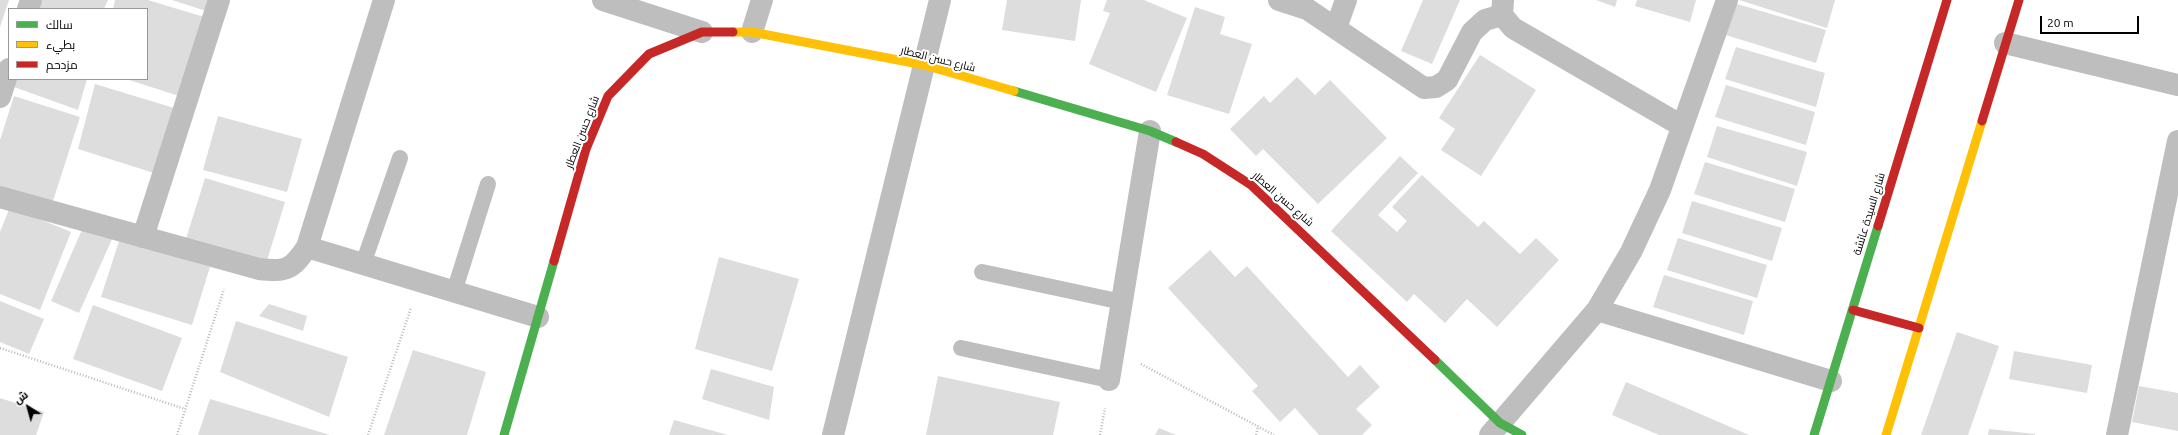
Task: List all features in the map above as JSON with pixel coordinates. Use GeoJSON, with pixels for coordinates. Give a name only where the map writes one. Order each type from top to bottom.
{"type":"FeatureCollection","features":[{"type":"Feature","properties":{"kind":"street"},"geometry":{"type":"LineString","coordinates":[[143,237],[219,0]]}},
{"type":"Feature","properties":{"kind":"street"},"geometry":{"type":"LineString","coordinates":[[0,197],[259,269],[278,272],[296,263],[307,247],[384,0]]}},
{"type":"Feature","properties":{"kind":"street"},"geometry":{"type":"LineString","coordinates":[[603,0],[702,32]]}},
{"type":"Feature","properties":{"kind":"street"},"geometry":{"type":"LineString","coordinates":[[752,32],[762,0]]}},
{"type":"Feature","properties":{"kind":"street"},"geometry":{"type":"LineString","coordinates":[[833,435],[940,0]]}},
{"type":"Feature","properties":{"kind":"street"},"geometry":{"type":"LineString","coordinates":[[1279,0],[1307,9],[1424,88],[1436,88],[1447,80],[1472,32],[1502,7],[1513,28],[1682,126]]}},
{"type":"Feature","properties":{"kind":"street"},"geometry":{"type":"LineString","coordinates":[[1336,28],[1346,0]]}},
{"type":"Feature","properties":{"kind":"street"},"geometry":{"type":"LineString","coordinates":[[1495,429],[1597,310],[1638,238],[1660,190],[1727,0]]}},
{"type":"Feature","properties":{"kind":"street","name":"شارع السيدة عائشة"},"geometry":{"type":"LineString","coordinates":[[1814,435],[1946,0]]}},
{"type":"Feature","properties":{"kind":"street"},"geometry":{"type":"LineString","coordinates":[[1886,435],[2018,0]]}},
{"type":"Feature","properties":{"kind":"street","name":"شارع حسن العطار"},"geometry":{"type":"LineString","coordinates":[[504,435],[586,149],[608,96],[649,54],[702,32],[752,32],[924,65],[1150,131],[1203,154],[1251,185],[1294,224],[1495,429],[1522,435]]}},
{"type":"Feature","properties":{"kind":"street"},"geometry":{"type":"LineString","coordinates":[[2005,43],[2178,85]]}},
{"type":"Feature","properties":{"kind":"street"},"geometry":{"type":"LineString","coordinates":[[0,97],[8,72]]}},
{"type":"Feature","properties":{"kind":"street"},"geometry":{"type":"LineString","coordinates":[[1109,380],[1150,131]]}},
{"type":"Feature","properties":{"kind":"street"},"geometry":{"type":"LineString","coordinates":[[2117,435],[2178,142]]}},
{"type":"Feature","properties":{"kind":"street"},"geometry":{"type":"LineString","coordinates":[[307,247],[538,317]]}},
{"type":"Feature","properties":{"kind":"street"},"geometry":{"type":"LineString","coordinates":[[1597,310],[1831,381]]}},
{"type":"Feature","properties":{"kind":"street"},"geometry":{"type":"LineString","coordinates":[[1853,310],[1919,328]]}},
{"type":"Feature","properties":{"kind":"lane"},"geometry":{"type":"LineString","coordinates":[[363,264],[400,158]]}},
{"type":"Feature","properties":{"kind":"lane"},"geometry":{"type":"LineString","coordinates":[[454,292],[488,184]]}},
{"type":"Feature","properties":{"kind":"lane"},"geometry":{"type":"LineString","coordinates":[[982,272],[1122,302]]}},
{"type":"Feature","properties":{"kind":"lane"},"geometry":{"type":"LineString","coordinates":[[961,348],[1109,380]]}},
{"type":"Feature","properties":{"kind":"path"},"geometry":{"type":"LineString","coordinates":[[177,435],[232,262]]}},
{"type":"Feature","properties":{"kind":"path"},"geometry":{"type":"LineString","coordinates":[[368,435],[420,282]]}},
{"type":"Feature","properties":{"kind":"path"},"geometry":{"type":"LineString","coordinates":[[0,348],[185,409]]}},
{"type":"Feature","properties":{"kind":"path"},"geometry":{"type":"LineString","coordinates":[[1114,350],[1274,435]]}},
{"type":"Feature","properties":{"kind":"path"},"geometry":{"type":"LineString","coordinates":[[1256,435],[1258,426]]}},
{"type":"Feature","properties":{"kind":"building"},"geometry":{"type":"Polygon","coordinates":[[[0,0],[9,0],[0,27],[0,0]]]}},
{"type":"Feature","properties":{"kind":"building"},"geometry":{"type":"Polygon","coordinates":[[[42,0],[108,0],[104,8],[39,8],[42,0]]]}},
{"type":"Feature","properties":{"kind":"building"},"geometry":{"type":"Polygon","coordinates":[[[115,0],[148,0],[204,17],[179,96],[129,80],[148,80],[148,8],[113,8],[115,0]]]}},
{"type":"Feature","properties":{"kind":"building"},"geometry":{"type":"Polygon","coordinates":[[[172,0],[209,0],[206,11],[172,0]]]}},
{"type":"Feature","properties":{"kind":"building"},"geometry":{"type":"Polygon","coordinates":[[[1007,0],[1081,0],[1075,41],[1002,30],[1007,0]]]}},
{"type":"Feature","properties":{"kind":"building"},"geometry":{"type":"Polygon","coordinates":[[[1107,0],[1144,0],[1187,18],[1156,92],[1089,64],[1110,13],[1103,11],[1107,0]]]}},
{"type":"Feature","properties":{"kind":"building"},"geometry":{"type":"Polygon","coordinates":[[[1423,0],[1460,0],[1432,64],[1401,51],[1423,0]]]}},
{"type":"Feature","properties":{"kind":"building"},"geometry":{"type":"Polygon","coordinates":[[[1596,0],[1617,0],[1615,7],[1596,0]]]}},
{"type":"Feature","properties":{"kind":"building"},"geometry":{"type":"Polygon","coordinates":[[[1637,0],[1696,0],[1690,22],[1635,6],[1637,0]]]}},
{"type":"Feature","properties":{"kind":"building"},"geometry":{"type":"Polygon","coordinates":[[[1739,0],[1835,0],[1827,28],[1739,0]]]}},
{"type":"Feature","properties":{"kind":"building"},"geometry":{"type":"Polygon","coordinates":[[[1737,4],[1826,30],[1816,63],[1726,35],[1737,4]]]}},
{"type":"Feature","properties":{"kind":"building"},"geometry":{"type":"Polygon","coordinates":[[[1195,7],[1225,17],[1220,34],[1252,44],[1229,114],[1167,95],[1195,7]]]}},
{"type":"Feature","properties":{"kind":"building"},"geometry":{"type":"Polygon","coordinates":[[[1736,47],[1825,73],[1816,107],[1725,79],[1736,47]]]}},
{"type":"Feature","properties":{"kind":"building"},"geometry":{"type":"Polygon","coordinates":[[[1480,55],[1536,90],[1481,176],[1441,150],[1455,129],[1439,118],[1480,55]]]}},
{"type":"Feature","properties":{"kind":"building"},"geometry":{"type":"Polygon","coordinates":[[[1297,77],[1315,95],[1330,80],[1387,138],[1318,204],[1263,149],[1256,156],[1230,129],[1264,96],[1270,103],[1297,77]]]}},
{"type":"Feature","properties":{"kind":"building"},"geometry":{"type":"Polygon","coordinates":[[[16,80],[87,80],[78,110],[14,87],[16,80]]]}},
{"type":"Feature","properties":{"kind":"building"},"geometry":{"type":"Polygon","coordinates":[[[95,84],[174,108],[154,173],[78,149],[95,84]]]}},
{"type":"Feature","properties":{"kind":"building"},"geometry":{"type":"Polygon","coordinates":[[[1726,85],[1815,112],[1806,145],[1715,117],[1726,85]]]}},
{"type":"Feature","properties":{"kind":"building"},"geometry":{"type":"Polygon","coordinates":[[[14,96],[80,117],[52,204],[0,187],[0,140],[14,96]]]}},
{"type":"Feature","properties":{"kind":"building"},"geometry":{"type":"Polygon","coordinates":[[[218,116],[302,139],[287,192],[203,170],[218,116]]]}},
{"type":"Feature","properties":{"kind":"building"},"geometry":{"type":"Polygon","coordinates":[[[1717,126],[1807,152],[1797,186],[1707,157],[1717,126]]]}},
{"type":"Feature","properties":{"kind":"building"},"geometry":{"type":"Polygon","coordinates":[[[1400,156],[1418,173],[1378,215],[1397,232],[1407,221],[1392,207],[1422,175],[1478,227],[1484,221],[1520,254],[1536,238],[1559,260],[1497,327],[1467,299],[1445,323],[1414,294],[1407,302],[1331,231],[1400,156]]]}},
{"type":"Feature","properties":{"kind":"building"},"geometry":{"type":"Polygon","coordinates":[[[1705,162],[1795,189],[1785,222],[1694,194],[1705,162]]]}},
{"type":"Feature","properties":{"kind":"building"},"geometry":{"type":"Polygon","coordinates":[[[205,178],[285,202],[265,267],[185,242],[205,178]]]}},
{"type":"Feature","properties":{"kind":"building"},"geometry":{"type":"Polygon","coordinates":[[[1692,201],[1782,228],[1772,261],[1682,233],[1692,201]]]}},
{"type":"Feature","properties":{"kind":"building"},"geometry":{"type":"Polygon","coordinates":[[[10,207],[71,232],[40,310],[0,294],[0,232],[10,207]]]}},
{"type":"Feature","properties":{"kind":"building"},"geometry":{"type":"Polygon","coordinates":[[[84,225],[113,237],[79,313],[51,301],[84,225]]]}},
{"type":"Feature","properties":{"kind":"building"},"geometry":{"type":"Polygon","coordinates":[[[120,238],[210,267],[192,325],[101,297],[120,238]]]}},
{"type":"Feature","properties":{"kind":"building"},"geometry":{"type":"Polygon","coordinates":[[[1678,238],[1767,265],[1757,298],[1667,270],[1678,238]]]}},
{"type":"Feature","properties":{"kind":"building"},"geometry":{"type":"Polygon","coordinates":[[[1210,250],[1235,277],[1247,266],[1348,377],[1360,365],[1380,387],[1356,409],[1372,425],[1362,435],[1319,435],[1295,408],[1280,422],[1252,391],[1258,386],[1168,288],[1210,250]]]}},
{"type":"Feature","properties":{"kind":"building"},"geometry":{"type":"Polygon","coordinates":[[[719,257],[799,279],[772,371],[695,349],[719,257]]]}},
{"type":"Feature","properties":{"kind":"building"},"geometry":{"type":"Polygon","coordinates":[[[1664,275],[1753,301],[1744,335],[1653,307],[1664,275]]]}},
{"type":"Feature","properties":{"kind":"building"},"geometry":{"type":"Polygon","coordinates":[[[0,301],[44,319],[29,354],[0,342],[0,301]]]}},
{"type":"Feature","properties":{"kind":"building"},"geometry":{"type":"Polygon","coordinates":[[[269,304],[307,316],[303,331],[259,316],[269,304]]]}},
{"type":"Feature","properties":{"kind":"building"},"geometry":{"type":"Polygon","coordinates":[[[93,305],[182,338],[162,391],[73,359],[93,305]]]}},
{"type":"Feature","properties":{"kind":"building"},"geometry":{"type":"Polygon","coordinates":[[[236,321],[348,357],[329,417],[220,372],[236,321]]]}},
{"type":"Feature","properties":{"kind":"building"},"geometry":{"type":"Polygon","coordinates":[[[1957,332],[1999,346],[1968,435],[1921,435],[1957,332]]]}},
{"type":"Feature","properties":{"kind":"building"},"geometry":{"type":"Polygon","coordinates":[[[413,350],[486,372],[467,435],[384,435],[413,350]]]}},
{"type":"Feature","properties":{"kind":"building"},"geometry":{"type":"Polygon","coordinates":[[[2014,351],[2092,365],[2087,393],[2009,379],[2014,351]]]}},
{"type":"Feature","properties":{"kind":"building"},"geometry":{"type":"Polygon","coordinates":[[[711,369],[774,387],[769,420],[702,399],[711,369]]]}},
{"type":"Feature","properties":{"kind":"building"},"geometry":{"type":"Polygon","coordinates":[[[938,376],[1060,402],[1053,435],[926,435],[938,376]]]}},
{"type":"Feature","properties":{"kind":"building"},"geometry":{"type":"Polygon","coordinates":[[[1626,382],[1749,435],[1659,435],[1612,415],[1626,382]]]}},
{"type":"Feature","properties":{"kind":"building"},"geometry":{"type":"Polygon","coordinates":[[[2139,386],[2178,393],[2178,431],[2132,422],[2139,386]]]}},
{"type":"Feature","properties":{"kind":"building"},"geometry":{"type":"Polygon","coordinates":[[[0,398],[44,412],[36,435],[0,435],[0,398]]]}},
{"type":"Feature","properties":{"kind":"building"},"geometry":{"type":"Polygon","coordinates":[[[210,399],[330,435],[198,435],[210,399]]]}},
{"type":"Feature","properties":{"kind":"building"},"geometry":{"type":"Polygon","coordinates":[[[674,420],[728,435],[669,435],[674,420]]]}},
{"type":"Feature","properties":{"kind":"building"},"geometry":{"type":"Polygon","coordinates":[[[1159,428],[1176,435],[1155,435],[1159,428]]]}},
{"type":"Feature","properties":{"kind":"building"},"geometry":{"type":"Polygon","coordinates":[[[1989,429],[2035,434],[2035,435],[1988,435],[1989,429]]]}},
{"type":"Feature","properties":{"kind":"traffic: fast"},"geometry":{"type":"LineString","coordinates":[[1014,91],[1150,131],[1176,142]]}},
{"type":"Feature","properties":{"kind":"traffic: fast"},"geometry":{"type":"LineString","coordinates":[[1814,435],[1878,226]]}},
{"type":"Feature","properties":{"kind":"traffic: fast"},"geometry":{"type":"LineString","coordinates":[[504,435],[554,261]]}},
{"type":"Feature","properties":{"kind":"traffic: fast"},"geometry":{"type":"LineString","coordinates":[[1435,360],[1500,423],[1522,435]]}},
{"type":"Feature","properties":{"kind":"traffic: slow"},"geometry":{"type":"LineString","coordinates":[[733,32],[752,32],[924,65],[1014,91]]}},
{"type":"Feature","properties":{"kind":"traffic: slow"},"geometry":{"type":"LineString","coordinates":[[1886,435],[1982,121]]}},
{"type":"Feature","properties":{"kind":"traffic: jam"},"geometry":{"type":"LineString","coordinates":[[1878,226],[1947,0]]}},
{"type":"Feature","properties":{"kind":"traffic: jam"},"geometry":{"type":"LineString","coordinates":[[1982,121],[2019,0]]}},
{"type":"Feature","properties":{"kind":"traffic: jam"},"geometry":{"type":"LineString","coordinates":[[554,261],[586,149],[608,96],[649,54],[702,32],[733,32]]}},
{"type":"Feature","properties":{"kind":"traffic: jam"},"geometry":{"type":"LineString","coordinates":[[1176,142],[1203,154],[1251,185],[1435,360]]}},
{"type":"Feature","properties":{"kind":"traffic: jam"},"geometry":{"type":"LineString","coordinates":[[1853,310],[1919,328]]}}]}
